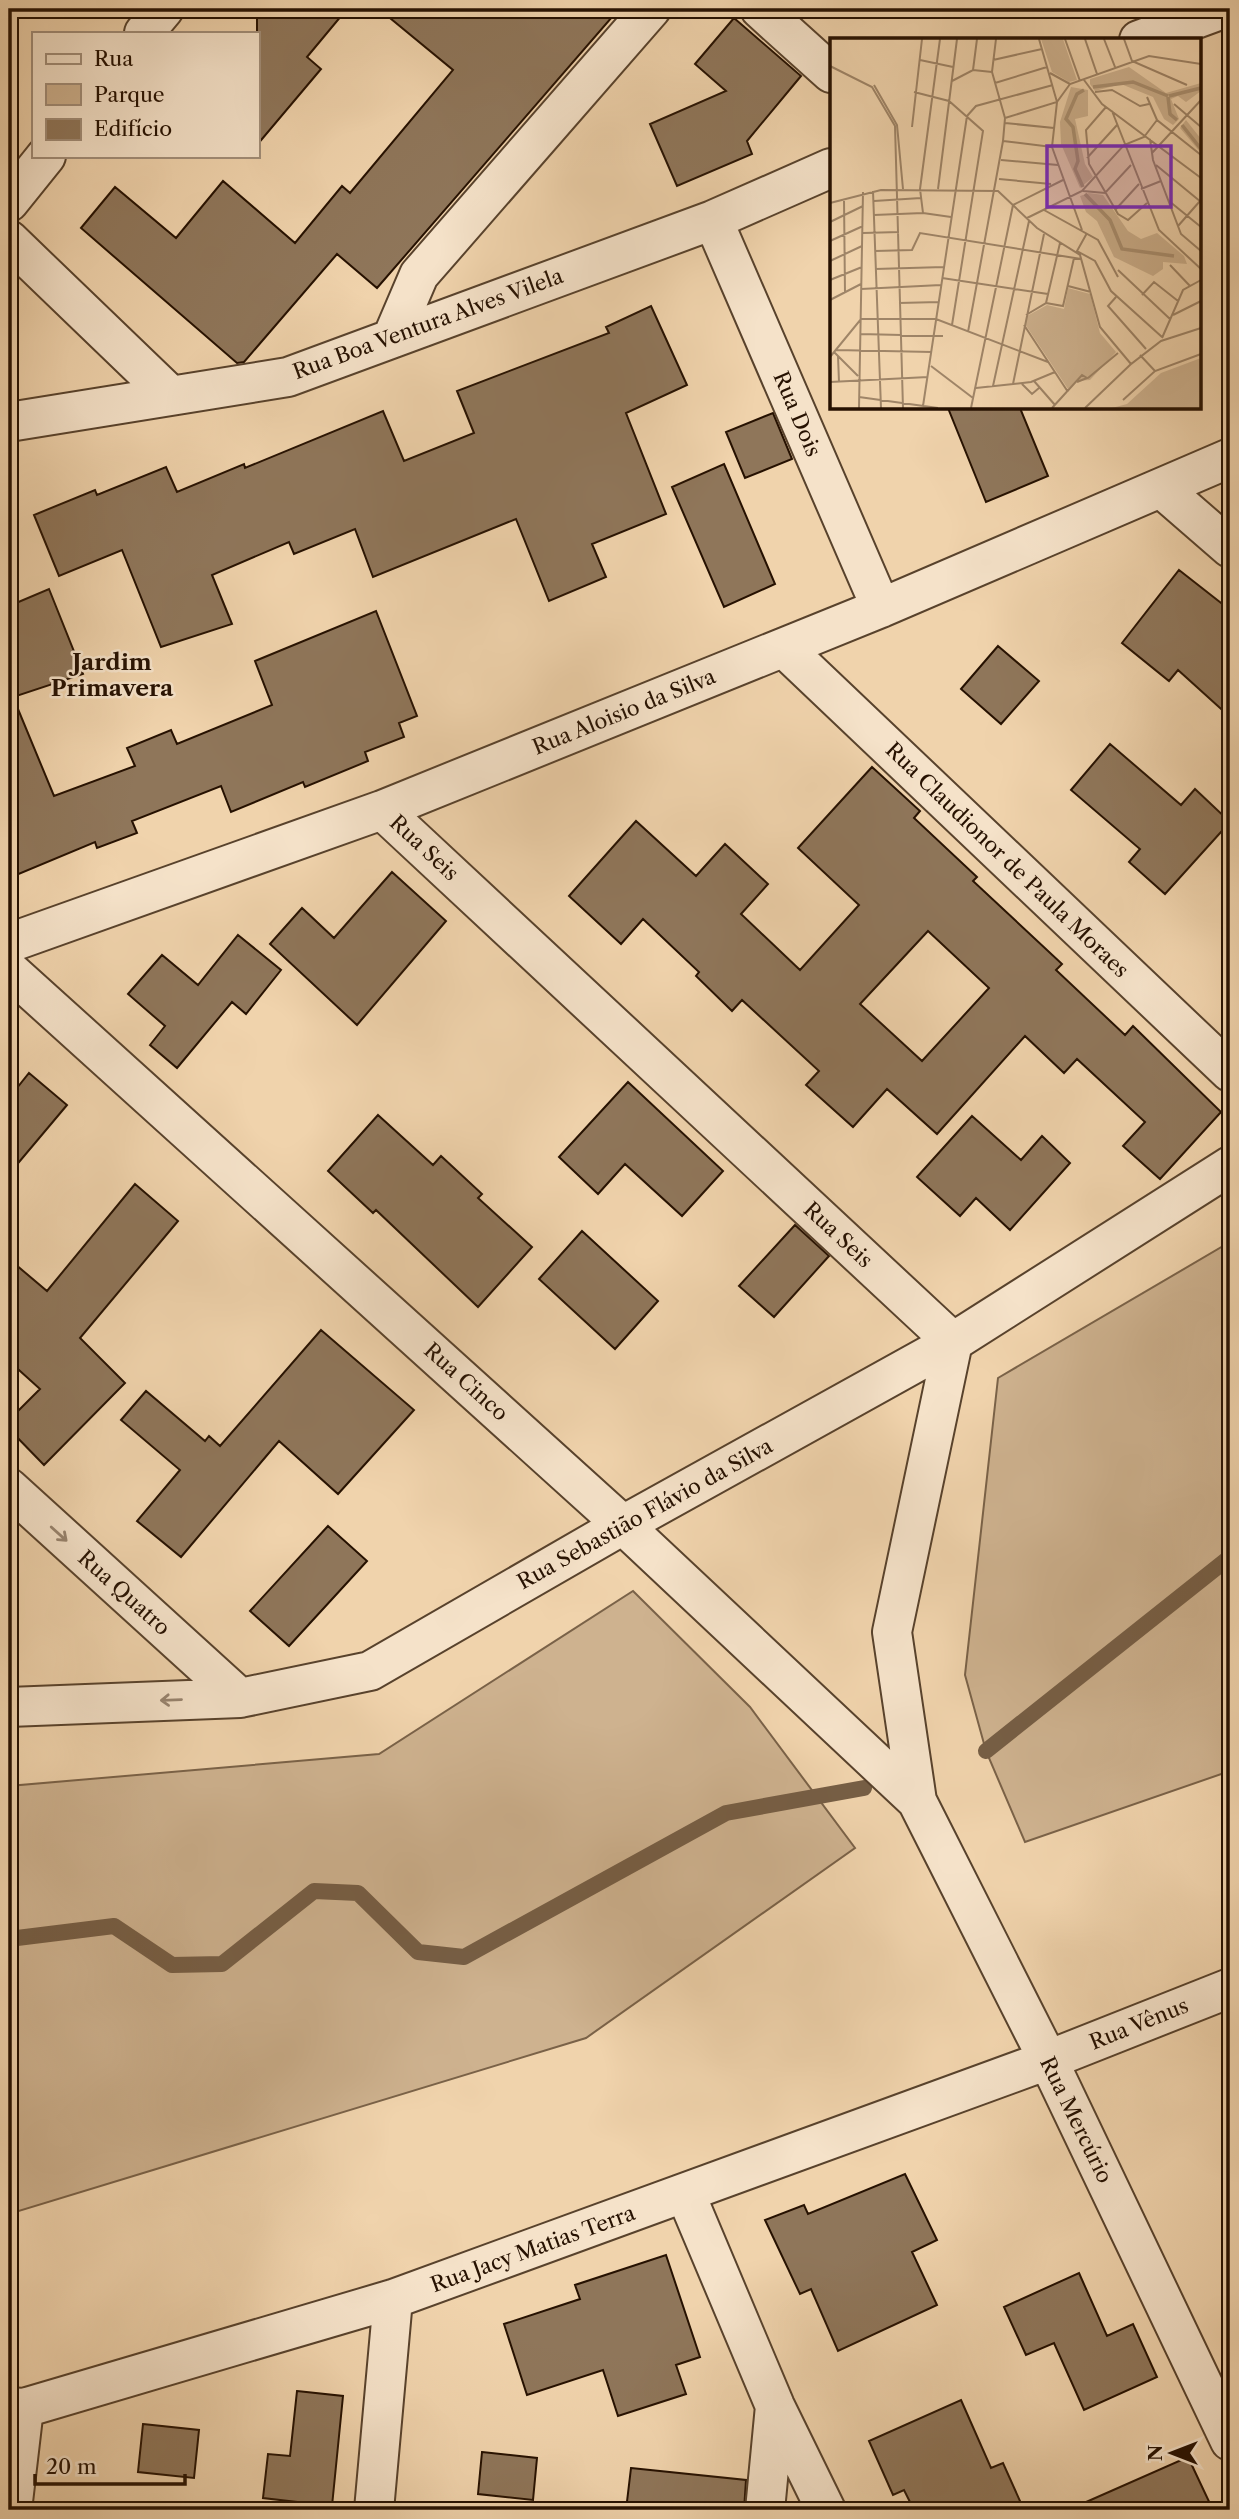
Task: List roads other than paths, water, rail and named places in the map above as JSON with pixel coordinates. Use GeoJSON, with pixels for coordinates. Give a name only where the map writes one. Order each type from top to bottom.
{"type":"FeatureCollection","features":[{"type":"Feature","properties":{"kind":"street"},"geometry":{"type":"LineString","coordinates":[[145,32],[164,9]]}},
{"type":"Feature","properties":{"kind":"street"},"geometry":{"type":"LineString","coordinates":[[392,338],[419,275],[651,9]]}},
{"type":"Feature","properties":{"kind":"street"},"geometry":{"type":"LineString","coordinates":[[760,9],[830,72]]}},
{"type":"Feature","properties":{"kind":"street"},"geometry":{"type":"LineString","coordinates":[[1129,38],[1142,9]]}},
{"type":"Feature","properties":{"kind":"street"},"geometry":{"type":"LineString","coordinates":[[1144,38],[1223,9]]}},
{"type":"Feature","properties":{"kind":"street"},"geometry":{"type":"LineString","coordinates":[[9,202],[44,158]]}},
{"type":"Feature","properties":{"kind":"street","name":"Rua Boa Ventura Alves Vilela"},"geometry":{"type":"LineString","coordinates":[[9,422],[288,377],[713,219],[830,168]]}},
{"type":"Feature","properties":{"kind":"street","name":"Rua Dois"},"geometry":{"type":"LineString","coordinates":[[713,219],[881,608]]}},
{"type":"Feature","properties":{"kind":"street"},"geometry":{"type":"LineString","coordinates":[[9,240],[170,395]]}},
{"type":"Feature","properties":{"kind":"street","name":"Rua Aloisio da Silva"},"geometry":{"type":"LineString","coordinates":[[9,943],[383,810],[785,648],[1230,458]]}},
{"type":"Feature","properties":{"kind":"street"},"geometry":{"type":"LineString","coordinates":[[1161,488],[1230,548]]}},
{"type":"Feature","properties":{"kind":"street","name":"Rua Claudionor de Paula Moraes"},"geometry":{"type":"LineString","coordinates":[[785,648],[1230,1072]]}},
{"type":"Feature","properties":{"kind":"street","name":"Rua Seis"},"geometry":{"type":"LineString","coordinates":[[383,810],[953,1342]]}},
{"type":"Feature","properties":{"kind":"street","name":"Rua Cinco"},"geometry":{"type":"LineString","coordinates":[[9,970],[623,1525],[917,1801]]}},
{"type":"Feature","properties":{"kind":"street","name":"Rua Sebastião Flávio da Silva"},"geometry":{"type":"LineString","coordinates":[[9,1707],[240,1698],[370,1671],[623,1525],[953,1342],[1230,1166]]}},
{"type":"Feature","properties":{"kind":"street"},"geometry":{"type":"LineString","coordinates":[[917,1801],[892,1632],[953,1342]]}},
{"type":"Feature","properties":{"kind":"street","name":"Rua Quatro"},"geometry":{"type":"LineString","coordinates":[[9,1488],[240,1698]]}},
{"type":"Feature","properties":{"kind":"street","name":"Rua Mercúrio"},"geometry":{"type":"LineString","coordinates":[[917,1801],[1048,2060],[1230,2441]]}},
{"type":"Feature","properties":{"kind":"street","name":"Rua Vênus"},"geometry":{"type":"LineString","coordinates":[[1048,2060],[1230,1988]]}},
{"type":"Feature","properties":{"kind":"street","name":"Rua Jacy Matias Terra"},"geometry":{"type":"LineString","coordinates":[[17,2407],[393,2298],[686,2194],[1048,2060]]}},
{"type":"Feature","properties":{"kind":"street"},"geometry":{"type":"LineString","coordinates":[[686,2194],[775,2406],[826,2510]]}},
{"type":"Feature","properties":{"kind":"street"},"geometry":{"type":"LineString","coordinates":[[373,2510],[393,2298]]}},
{"type":"Feature","properties":{"kind":"street"},"geometry":{"type":"LineString","coordinates":[[765,2510],[775,2406]]}},
{"type":"Feature","properties":{"kind":"street"},"geometry":{"type":"LineString","coordinates":[[12,2510],[17,2407]]}},
{"type":"Feature","properties":{"kind":"waterway"},"geometry":{"type":"LineString","coordinates":[[986,1751],[1230,1557]]}},
{"type":"Feature","properties":{"kind":"waterway"},"geometry":{"type":"LineString","coordinates":[[9,1939],[114,1926],[172,1965],[222,1964],[314,1891],[358,1893],[418,1952],[464,1957],[726,1813],[864,1788]]}},
{"type":"Feature","properties":{"kind":"district","name":"Jardim Primavera"},"geometry":{"type":"Point","coordinates":[112,675]}}]}
